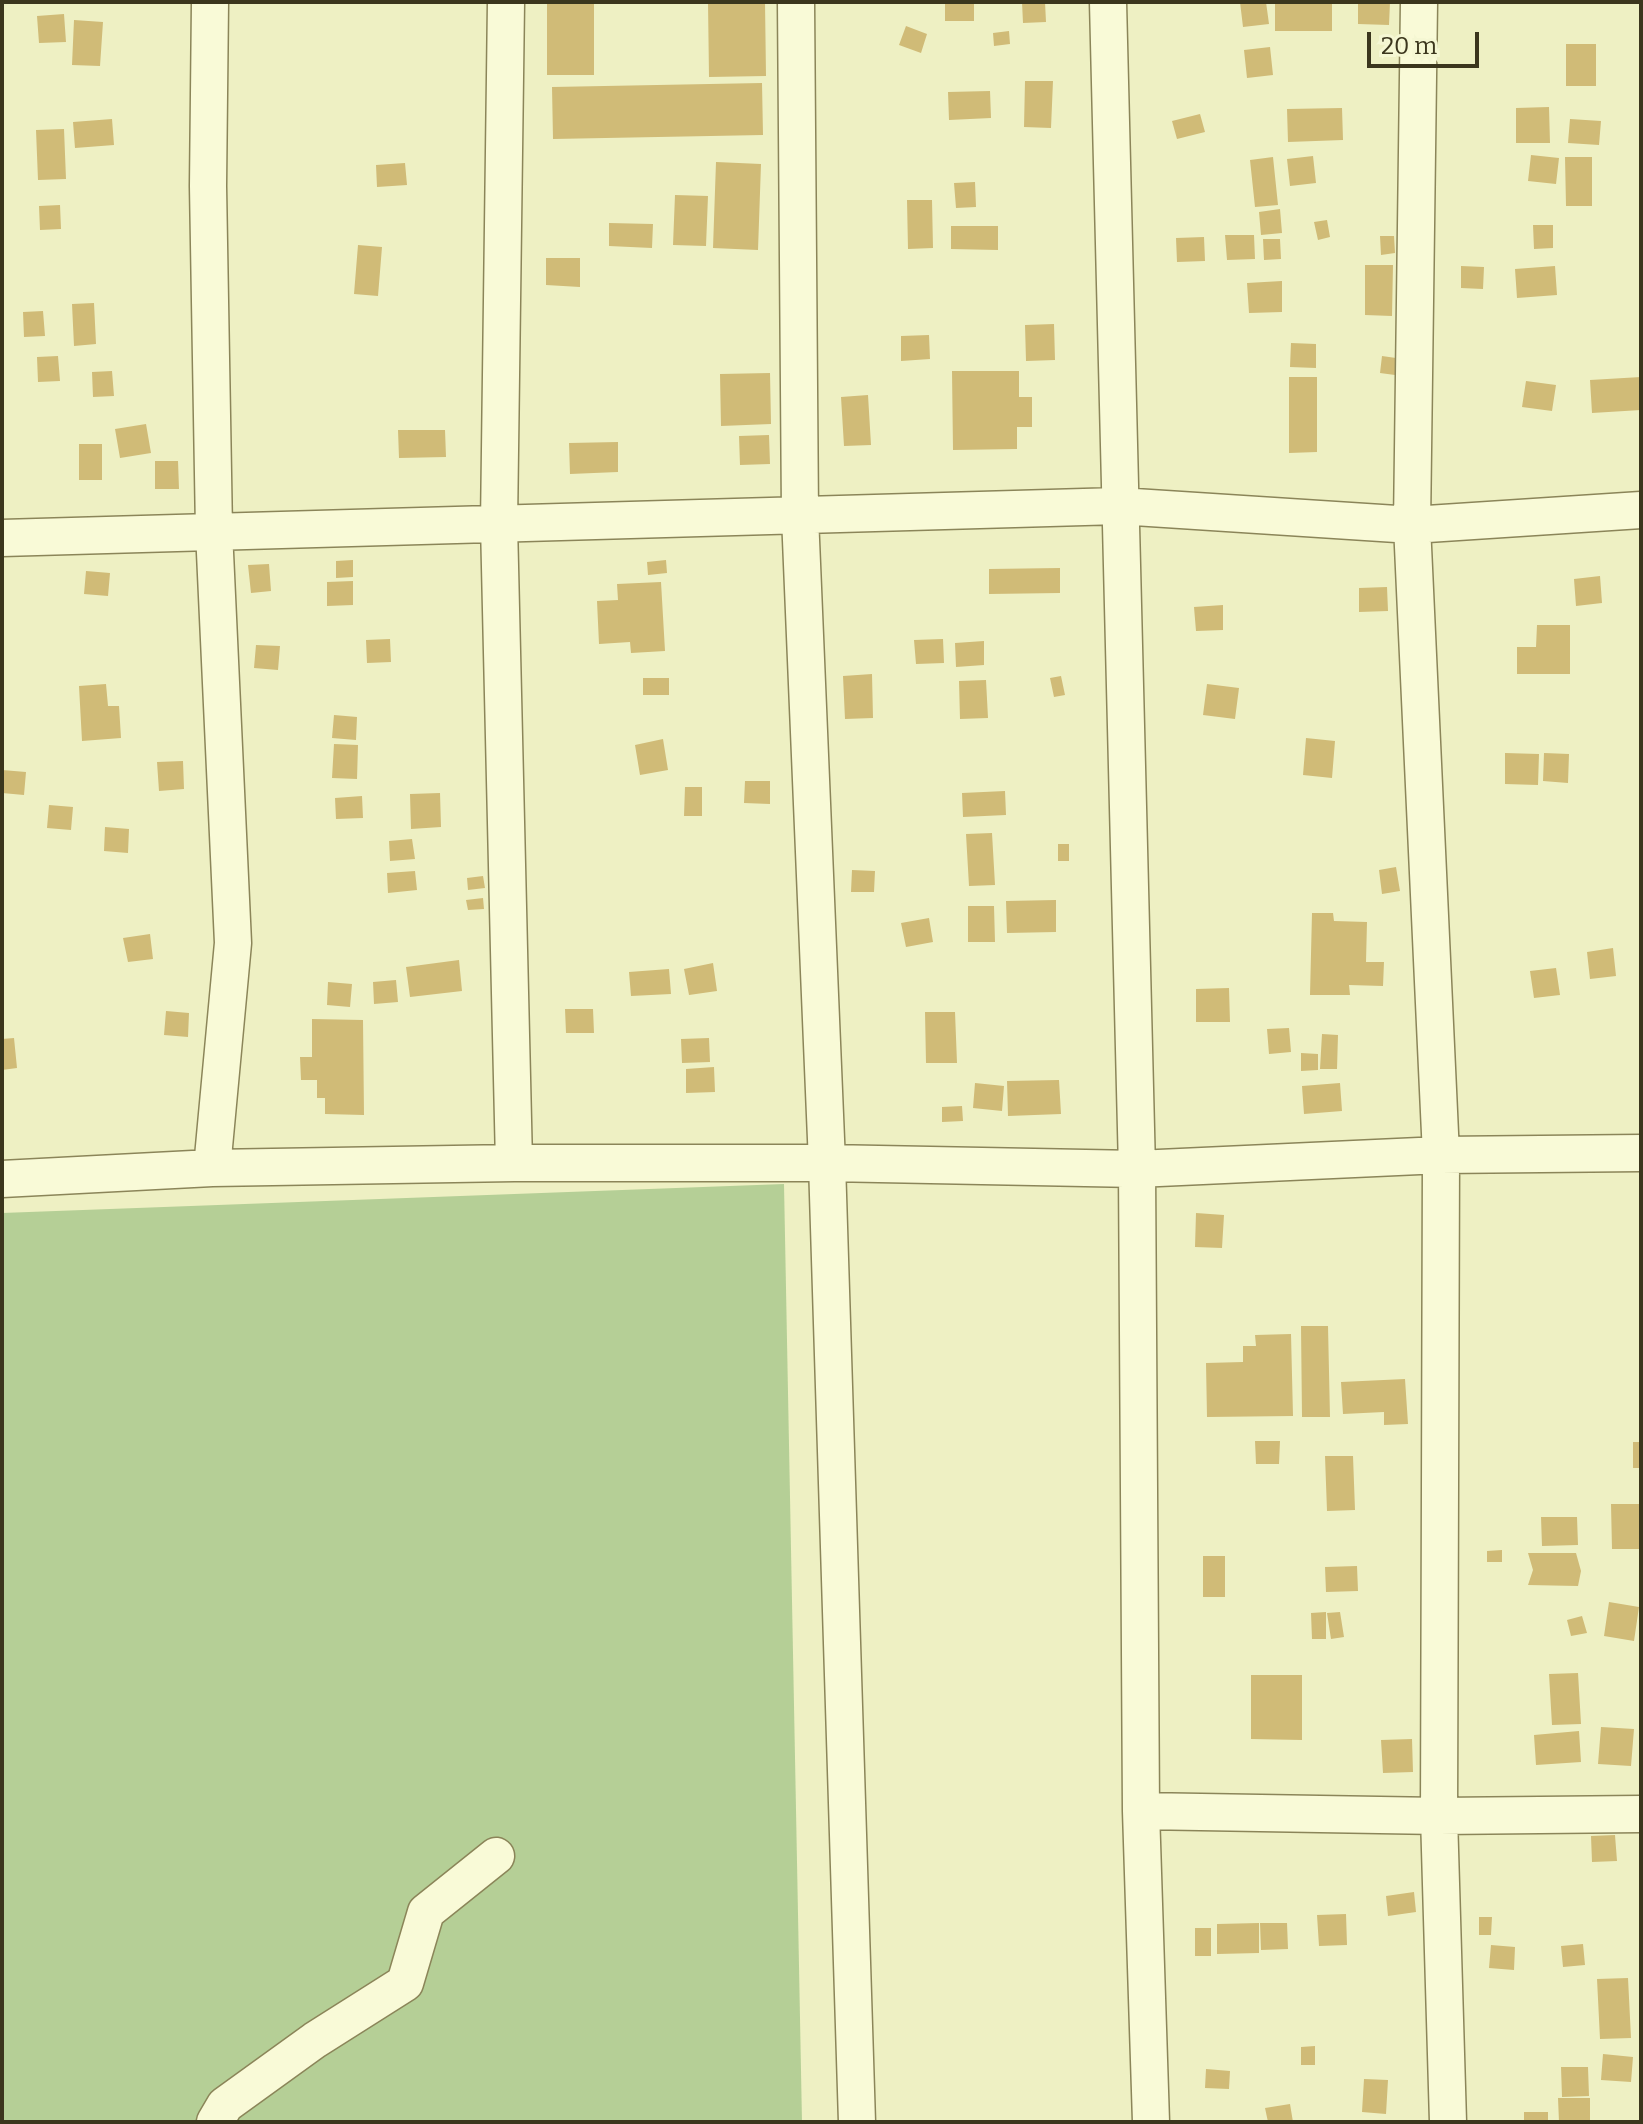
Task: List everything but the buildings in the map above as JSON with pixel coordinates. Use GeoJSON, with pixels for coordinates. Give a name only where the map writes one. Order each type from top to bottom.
{"type":"FeatureCollection","features":[{"type":"Feature","properties":{"kind":"street"},"geometry":{"type":"LineString","coordinates":[[210,2],[208,186],[214,531],[233,943],[212,1168]]}},
{"type":"Feature","properties":{"kind":"street"},"geometry":{"type":"LineString","coordinates":[[506,2],[499,524],[514,1163]]}},
{"type":"Feature","properties":{"kind":"street"},"geometry":{"type":"LineString","coordinates":[[796,2],[800,516],[827,1163],[857,2122]]}},
{"type":"Feature","properties":{"kind":"street"},"geometry":{"type":"LineString","coordinates":[[1108,2],[1137,1169],[1141,1811],[1151,2122]]}},
{"type":"Feature","properties":{"kind":"street"},"geometry":{"type":"LineString","coordinates":[[1419,2],[1412,525],[1441,1155],[1439,1816],[1448,2122]]}},
{"type":"Feature","properties":{"kind":"street"},"geometry":{"type":"LineString","coordinates":[[2,538],[1119,506],[1412,525],[1641,510]]}},
{"type":"Feature","properties":{"kind":"street"},"geometry":{"type":"LineString","coordinates":[[2,1179],[212,1168],[514,1163],[827,1163],[1137,1169],[1441,1155],[1641,1153]]}},
{"type":"Feature","properties":{"kind":"street"},"geometry":{"type":"LineString","coordinates":[[1141,1811],[1439,1816],[1641,1814]]}},
{"type":"Feature","properties":{"kind":"street"},"geometry":{"type":"LineString","coordinates":[[215,2122],[225,2105],[315,2040],[405,1983],[426,1912],[496,1856]]}},
{"type":"Feature","properties":{"kind":"green space"},"geometry":{"type":"Polygon","coordinates":[[[784,1184],[802,2122],[2,2122],[2,1213],[784,1184]]]}}]}
